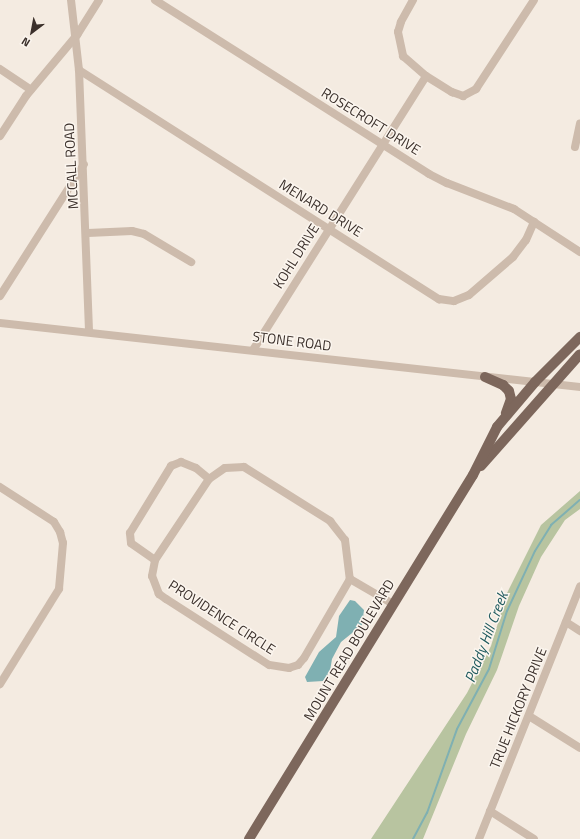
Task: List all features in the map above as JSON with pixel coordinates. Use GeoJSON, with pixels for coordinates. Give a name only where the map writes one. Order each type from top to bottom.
{"type":"FeatureCollection","features":[{"type":"Feature","properties":{"kind":"main road","name":"MOUNT READ BOULEVARD"},"geometry":{"type":"LineString","coordinates":[[250,839],[473,475],[503,420],[535,382],[580,337]]}},
{"type":"Feature","properties":{"kind":"main road","name":"MOUNT READ BOULEVARD"},"geometry":{"type":"LineString","coordinates":[[473,475],[550,385],[580,354]]}},
{"type":"Feature","properties":{"kind":"main road"},"geometry":{"type":"LineString","coordinates":[[485,377],[502,385],[509,391],[511,400],[503,420]]}},
{"type":"Feature","properties":{"kind":"street","name":"MCCALL ROAD"},"geometry":{"type":"LineString","coordinates":[[71,0],[77,35],[80,70],[88,234],[90,332]]}},
{"type":"Feature","properties":{"kind":"street"},"geometry":{"type":"LineString","coordinates":[[0,136],[31,90],[77,35],[99,0]]}},
{"type":"Feature","properties":{"kind":"street","name":"ROSECROFT DRIVE"},"geometry":{"type":"LineString","coordinates":[[155,0],[447,183],[508,207],[580,252]]}},
{"type":"Feature","properties":{"kind":"street"},"geometry":{"type":"LineString","coordinates":[[413,0],[401,22],[398,41],[408,63],[457,95],[472,93],[534,0]]}},
{"type":"Feature","properties":{"kind":"street"},"geometry":{"type":"LineString","coordinates":[[0,69],[31,90]]}},
{"type":"Feature","properties":{"kind":"street","name":"MENARD DRIVE"},"geometry":{"type":"LineString","coordinates":[[80,70],[439,299],[454,301],[469,295],[513,257],[526,240],[534,222]]}},
{"type":"Feature","properties":{"kind":"street","name":"KOHL DRIVE"},"geometry":{"type":"LineString","coordinates":[[253,350],[426,76]]}},
{"type":"Feature","properties":{"kind":"street"},"geometry":{"type":"LineString","coordinates":[[575,147],[580,124]]}},
{"type":"Feature","properties":{"kind":"street"},"geometry":{"type":"LineString","coordinates":[[0,296],[84,164]]}},
{"type":"Feature","properties":{"kind":"street"},"geometry":{"type":"LineString","coordinates":[[88,234],[132,232],[144,234],[191,262]]}},
{"type":"Feature","properties":{"kind":"street","name":"STONE ROAD"},"geometry":{"type":"LineString","coordinates":[[0,323],[253,350],[535,382],[550,385],[580,387]]}},
{"type":"Feature","properties":{"kind":"street"},"geometry":{"type":"LineString","coordinates":[[155,560],[137,549],[130,538],[134,526],[171,466],[181,462],[196,468],[209,479]]}},
{"type":"Feature","properties":{"kind":"street","name":"PROVIDENCE CIRCLE"},"geometry":{"type":"LineString","coordinates":[[244,467],[330,521],[345,540],[350,579],[304,658],[298,665],[280,668],[261,660],[166,599],[155,585],[152,576],[155,560],[209,479],[225,468],[244,467]]}},
{"type":"Feature","properties":{"kind":"street"},"geometry":{"type":"LineString","coordinates":[[0,487],[54,522],[60,532],[63,543],[59,589],[0,684]]}},
{"type":"Feature","properties":{"kind":"street"},"geometry":{"type":"LineString","coordinates":[[350,579],[393,604]]}},
{"type":"Feature","properties":{"kind":"street","name":"TRUE HICKORY DRIVE"},"geometry":{"type":"LineString","coordinates":[[479,839],[580,586]]}},
{"type":"Feature","properties":{"kind":"street"},"geometry":{"type":"LineString","coordinates":[[566,622],[580,630]]}},
{"type":"Feature","properties":{"kind":"street"},"geometry":{"type":"LineString","coordinates":[[529,716],[580,748]]}},
{"type":"Feature","properties":{"kind":"street"},"geometry":{"type":"LineString","coordinates":[[490,811],[534,839]]}},
{"type":"Feature","properties":{"kind":"green space"},"geometry":{"type":"Polygon","coordinates":[[[580,491],[580,509],[565,520],[541,557],[519,606],[497,670],[466,734],[423,839],[371,839],[467,693],[491,646],[507,593],[541,525],[580,491]]]}},
{"type":"Feature","properties":{"kind":"water"},"geometry":{"type":"Polygon","coordinates":[[[350,600],[355,601],[364,610],[362,625],[341,642],[332,659],[330,671],[323,681],[307,682],[305,677],[319,652],[336,637],[339,616],[350,600]]]}},
{"type":"Feature","properties":{"kind":"waterway","name":"Paddy Hill Creek"},"geometry":{"type":"LineString","coordinates":[[413,839],[427,813],[457,729],[489,669],[507,611],[535,551],[551,525],[580,500]]}}]}
